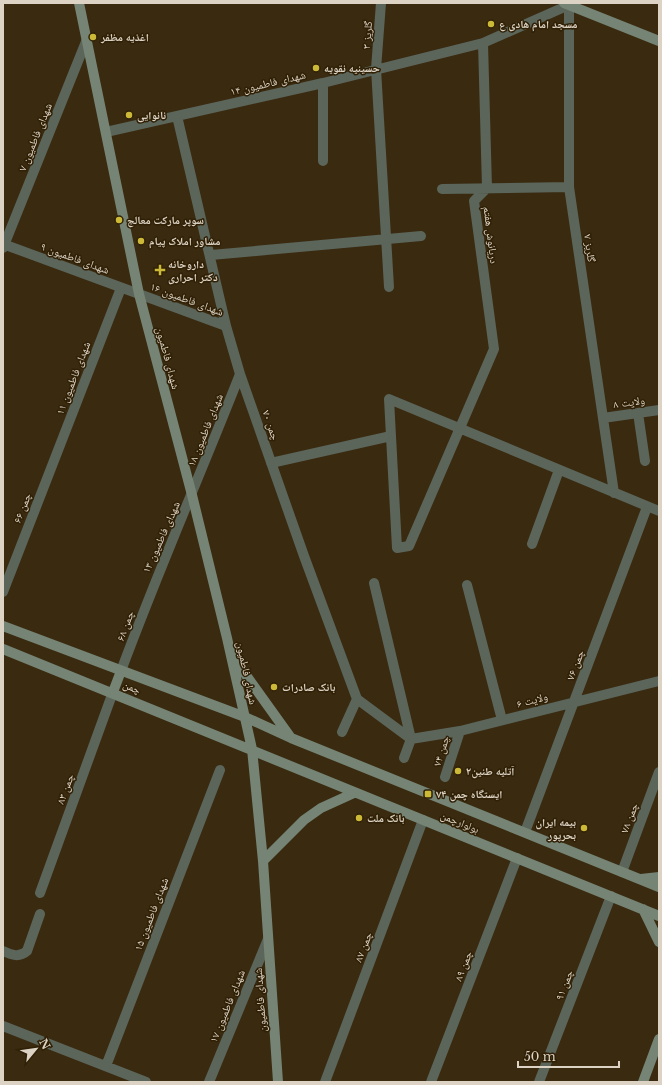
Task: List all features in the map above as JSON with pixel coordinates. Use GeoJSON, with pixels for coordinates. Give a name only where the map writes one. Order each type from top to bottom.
{"type":"FeatureCollection","features":[{"type":"Feature","properties":{"kind":"main road","name":"شهدای فاطمیون"},"geometry":{"type":"LineString","coordinates":[[79,3],[139,294],[192,495],[252,749],[263,861],[278,1082]]}},
{"type":"Feature","properties":{"kind":"main road"},"geometry":{"type":"LineString","coordinates":[[567,4],[659,41]]}},
{"type":"Feature","properties":{"kind":"main road","name":"چمن"},"geometry":{"type":"LineString","coordinates":[[3,626],[245,717],[291,738]]}},
{"type":"Feature","properties":{"kind":"main road"},"geometry":{"type":"LineString","coordinates":[[227,638],[243,671],[291,738]]}},
{"type":"Feature","properties":{"kind":"main road","name":"چمن"},"geometry":{"type":"LineString","coordinates":[[3,649],[252,749]]}},
{"type":"Feature","properties":{"kind":"main road"},"geometry":{"type":"LineString","coordinates":[[113,692],[121,671]]}},
{"type":"Feature","properties":{"kind":"main road","name":"بولوارچمن"},"geometry":{"type":"LineString","coordinates":[[291,738],[659,887]]}},
{"type":"Feature","properties":{"kind":"main road","name":"بولوارچمن"},"geometry":{"type":"LineString","coordinates":[[252,749],[659,916]]}},
{"type":"Feature","properties":{"kind":"main road"},"geometry":{"type":"LineString","coordinates":[[263,861],[304,820],[321,808],[354,792]]}},
{"type":"Feature","properties":{"kind":"main road"},"geometry":{"type":"LineString","coordinates":[[639,879],[659,877]]}},
{"type":"Feature","properties":{"kind":"main road"},"geometry":{"type":"LineString","coordinates":[[643,909],[659,942]]}},
{"type":"Feature","properties":{"kind":"main road"},"geometry":{"type":"LineString","coordinates":[[643,1082],[659,1039]]}},
{"type":"Feature","properties":{"kind":"street","name":"گلریز ۳"},"geometry":{"type":"LineString","coordinates":[[381,3],[376,69],[389,287]]}},
{"type":"Feature","properties":{"kind":"street","name":"شهدای فاطمیون ۱۴"},"geometry":{"type":"LineString","coordinates":[[106,132],[323,83],[484,43],[567,4]]}},
{"type":"Feature","properties":{"kind":"street","name":"گلریز ۷"},"geometry":{"type":"LineString","coordinates":[[567,4],[569,187],[614,493]]}},
{"type":"Feature","properties":{"kind":"street","name":"شهدای فاطمیون ۷"},"geometry":{"type":"LineString","coordinates":[[3,245],[87,39]]}},
{"type":"Feature","properties":{"kind":"street"},"geometry":{"type":"LineString","coordinates":[[484,43],[487,188]]}},
{"type":"Feature","properties":{"kind":"street"},"geometry":{"type":"LineString","coordinates":[[323,83],[324,161]]}},
{"type":"Feature","properties":{"kind":"street","name":"چمن ۷۰"},"geometry":{"type":"LineString","coordinates":[[177,116],[211,255],[226,326],[240,374],[358,699]]}},
{"type":"Feature","properties":{"kind":"street"},"geometry":{"type":"LineString","coordinates":[[442,189],[569,187]]}},
{"type":"Feature","properties":{"kind":"street","name":"دریانوش هفتم"},"geometry":{"type":"LineString","coordinates":[[461,429],[494,349],[474,201],[487,188]]}},
{"type":"Feature","properties":{"kind":"street"},"geometry":{"type":"LineString","coordinates":[[211,255],[421,236]]}},
{"type":"Feature","properties":{"kind":"street","name":"شهدای فاطمیون ۹"},"geometry":{"type":"LineString","coordinates":[[3,245],[139,294]]}},
{"type":"Feature","properties":{"kind":"street","name":"شهدای فاطمیون ۱۱"},"geometry":{"type":"LineString","coordinates":[[47,476],[121,288]]}},
{"type":"Feature","properties":{"kind":"street","name":"شهدای فاطمیون ۱۶"},"geometry":{"type":"LineString","coordinates":[[139,294],[226,326]]}},
{"type":"Feature","properties":{"kind":"street","name":"شهدای فاطمیون ۱۸"},"geometry":{"type":"LineString","coordinates":[[192,495],[240,374]]}},
{"type":"Feature","properties":{"kind":"street"},"geometry":{"type":"LineString","coordinates":[[461,429],[409,546],[397,548],[389,399],[659,511]]}},
{"type":"Feature","properties":{"kind":"street","name":"ولایت ۸"},"geometry":{"type":"LineString","coordinates":[[603,418],[659,410]]}},
{"type":"Feature","properties":{"kind":"street"},"geometry":{"type":"LineString","coordinates":[[638,413],[646,461]]}},
{"type":"Feature","properties":{"kind":"street"},"geometry":{"type":"LineString","coordinates":[[272,464],[391,436]]}},
{"type":"Feature","properties":{"kind":"street"},"geometry":{"type":"LineString","coordinates":[[532,544],[559,470]]}},
{"type":"Feature","properties":{"kind":"street","name":"چمن ۶۶"},"geometry":{"type":"LineString","coordinates":[[3,592],[47,476]]}},
{"type":"Feature","properties":{"kind":"street","name":"شهدای فاطمیون ۱۳"},"geometry":{"type":"LineString","coordinates":[[151,589],[192,495]]}},
{"type":"Feature","properties":{"kind":"street","name":"چمن ۷۶"},"geometry":{"type":"LineString","coordinates":[[525,832],[647,507]]}},
{"type":"Feature","properties":{"kind":"street"},"geometry":{"type":"LineString","coordinates":[[374,583],[411,739],[404,758]]}},
{"type":"Feature","properties":{"kind":"street"},"geometry":{"type":"LineString","coordinates":[[467,585],[502,720]]}},
{"type":"Feature","properties":{"kind":"street","name":"چمن ۶۸"},"geometry":{"type":"LineString","coordinates":[[121,671],[151,589]]}},
{"type":"Feature","properties":{"kind":"street","name":"ولایت ۶"},"geometry":{"type":"LineString","coordinates":[[411,739],[460,731],[574,701],[659,681]]}},
{"type":"Feature","properties":{"kind":"street","name":"چمن ۸۳"},"geometry":{"type":"LineString","coordinates":[[40,894],[113,692]]}},
{"type":"Feature","properties":{"kind":"street"},"geometry":{"type":"LineString","coordinates":[[342,732],[358,699],[411,739]]}},
{"type":"Feature","properties":{"kind":"street","name":"چمن ۷۴"},"geometry":{"type":"LineString","coordinates":[[445,777],[460,731]]}},
{"type":"Feature","properties":{"kind":"street","name":"شهدای فاطمیون ۱۵"},"geometry":{"type":"LineString","coordinates":[[106,1066],[220,770]]}},
{"type":"Feature","properties":{"kind":"street","name":"چمن ۷۸"},"geometry":{"type":"LineString","coordinates":[[622,872],[659,772]]}},
{"type":"Feature","properties":{"kind":"street","name":"چمن ۸۷"},"geometry":{"type":"LineString","coordinates":[[325,1082],[423,820]]}},
{"type":"Feature","properties":{"kind":"street","name":"چمن ۸۹"},"geometry":{"type":"LineString","coordinates":[[431,1082],[517,858]]}},
{"type":"Feature","properties":{"kind":"street","name":"چمن ۹۱"},"geometry":{"type":"LineString","coordinates":[[539,1082],[611,896]]}},
{"type":"Feature","properties":{"kind":"street"},"geometry":{"type":"LineString","coordinates":[[3,951],[15,956],[23,955],[27,951],[40,914]]}},
{"type":"Feature","properties":{"kind":"street","name":"شهدای فاطمیون ۱۷"},"geometry":{"type":"LineString","coordinates":[[209,1082],[268,939]]}},
{"type":"Feature","properties":{"kind":"street"},"geometry":{"type":"LineString","coordinates":[[3,1026],[146,1082]]}},
{"type":"Feature","properties":{"kind":"place","name":"مسجد امام هادی ع"},"geometry":{"type":"Point","coordinates":[491,24]}},
{"type":"Feature","properties":{"kind":"place","name":"اغذیه مظفر"},"geometry":{"type":"Point","coordinates":[93,37]}},
{"type":"Feature","properties":{"kind":"place","name":"حسینیه نقویه"},"geometry":{"type":"Point","coordinates":[316,68]}},
{"type":"Feature","properties":{"kind":"place","name":"نانوایی"},"geometry":{"type":"Point","coordinates":[129,115]}},
{"type":"Feature","properties":{"kind":"place","name":"سوپر مارکت معالج"},"geometry":{"type":"Point","coordinates":[119,220]}},
{"type":"Feature","properties":{"kind":"place","name":"مشاور املاک پیام"},"geometry":{"type":"Point","coordinates":[141,241]}},
{"type":"Feature","properties":{"kind":"place","name":"داروخانه دکتر احراری"},"geometry":{"type":"Point","coordinates":[160,270]}},
{"type":"Feature","properties":{"kind":"place","name":"بانک صادرات"},"geometry":{"type":"Point","coordinates":[274,687]}},
{"type":"Feature","properties":{"kind":"place","name":"آتلیه طنین۲"},"geometry":{"type":"Point","coordinates":[458,771]}},
{"type":"Feature","properties":{"kind":"place","name":"ایستگاه چمن ۷۴"},"geometry":{"type":"Point","coordinates":[428,794]}},
{"type":"Feature","properties":{"kind":"place","name":"بانک ملت"},"geometry":{"type":"Point","coordinates":[359,818]}},
{"type":"Feature","properties":{"kind":"place","name":"بيمه ايران بحرپور"},"geometry":{"type":"Point","coordinates":[584,828]}}]}
